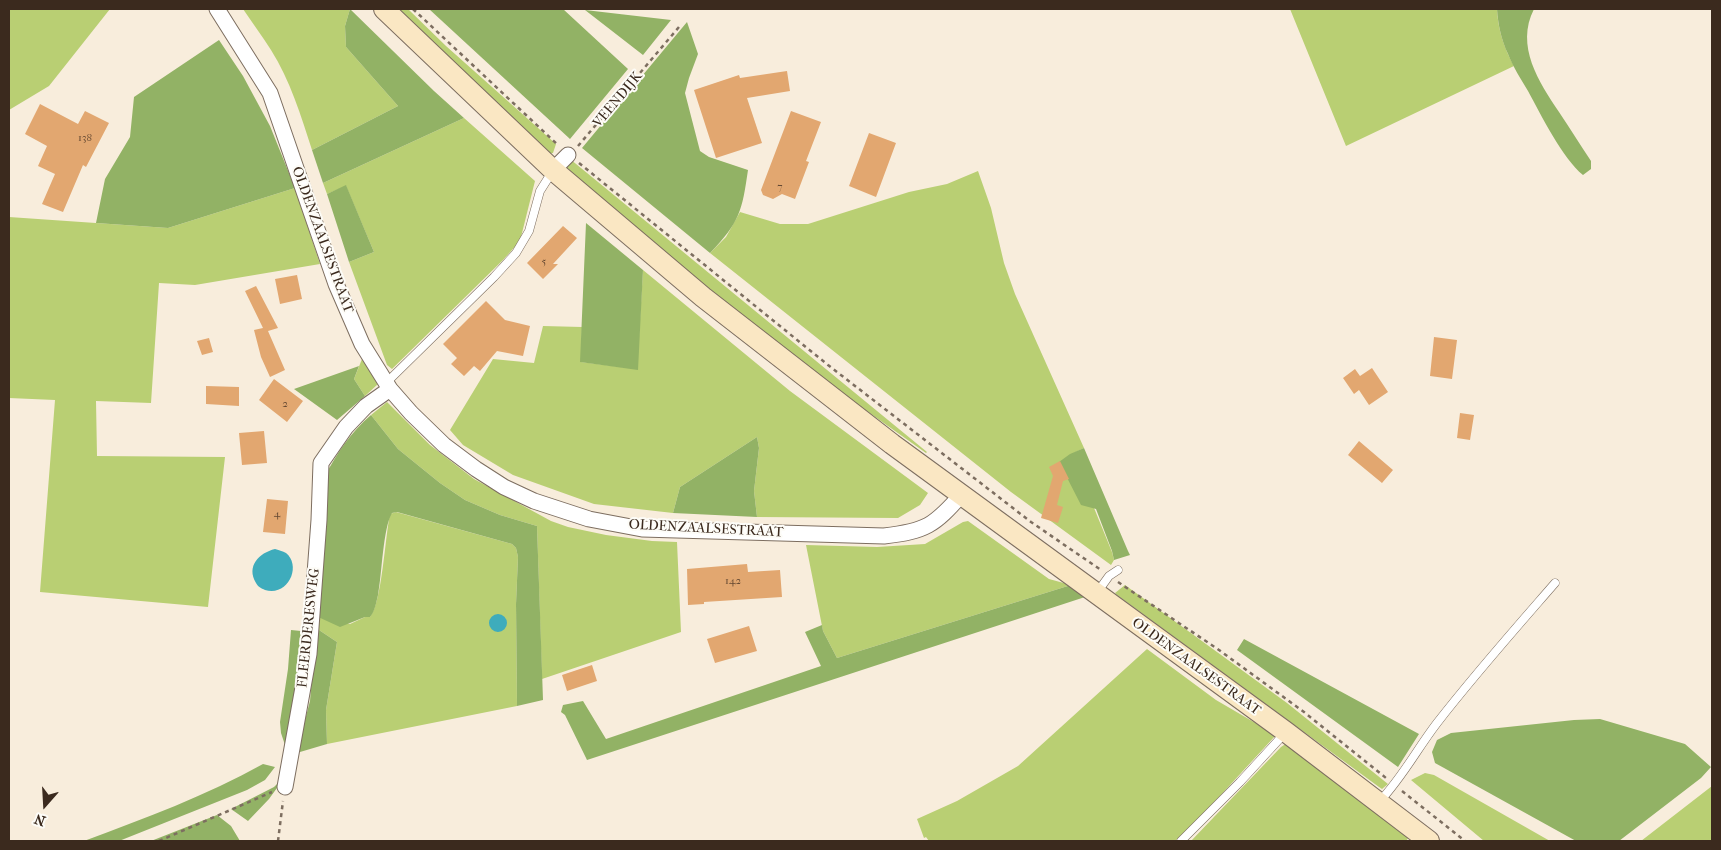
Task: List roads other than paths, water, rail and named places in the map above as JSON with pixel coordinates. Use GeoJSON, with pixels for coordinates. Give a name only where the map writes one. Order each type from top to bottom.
{"type":"FeatureCollection","features":[{"type":"Feature","properties":{"kind":"main road","name":"OLDENZAALSESTRAAT"},"geometry":{"type":"LineString","coordinates":[[384,9],[553,170],[703,297],[892,444],[1286,732],[1429,841]]}},
{"type":"Feature","properties":{"kind":"street","name":"OLDENZAALSESTRAAT"},"geometry":{"type":"LineString","coordinates":[[217,9],[270,93],[336,284],[362,344],[388,386],[411,413],[444,445],[476,469],[504,487],[534,501],[589,519],[642,529],[884,536],[911,532],[929,526],[945,514],[962,494]]}},
{"type":"Feature","properties":{"kind":"street"},"geometry":{"type":"LineString","coordinates":[[553,170],[568,155]]}},
{"type":"Feature","properties":{"kind":"street","name":"FLEERDERESWEG"},"geometry":{"type":"LineString","coordinates":[[285,787],[309,654],[322,463],[352,420],[388,386]]}},
{"type":"Feature","properties":{"kind":"lane"},"geometry":{"type":"LineString","coordinates":[[388,386],[516,253],[528,231],[540,191],[553,170]]}},
{"type":"Feature","properties":{"kind":"lane"},"geometry":{"type":"LineString","coordinates":[[1096,594],[1109,576],[1118,570]]}},
{"type":"Feature","properties":{"kind":"lane"},"geometry":{"type":"LineString","coordinates":[[1379,802],[1395,785],[1428,734],[1469,682],[1555,582]]}},
{"type":"Feature","properties":{"kind":"lane"},"geometry":{"type":"LineString","coordinates":[[1181,841],[1240,782],[1286,732]]}},
{"type":"Feature","properties":{"kind":"water"},"geometry":{"type":"Polygon","coordinates":[[[275,549],[286,553],[291,559],[293,565],[292,572],[286,585],[280,589],[273,591],[265,590],[256,583],[253,577],[253,566],[259,557],[275,549]]]}},
{"type":"Feature","properties":{"kind":"water"},"geometry":{"type":"Polygon","coordinates":[[[498,614],[504,617],[507,623],[504,629],[498,632],[492,629],[489,623],[492,617],[498,614]]]}}]}
